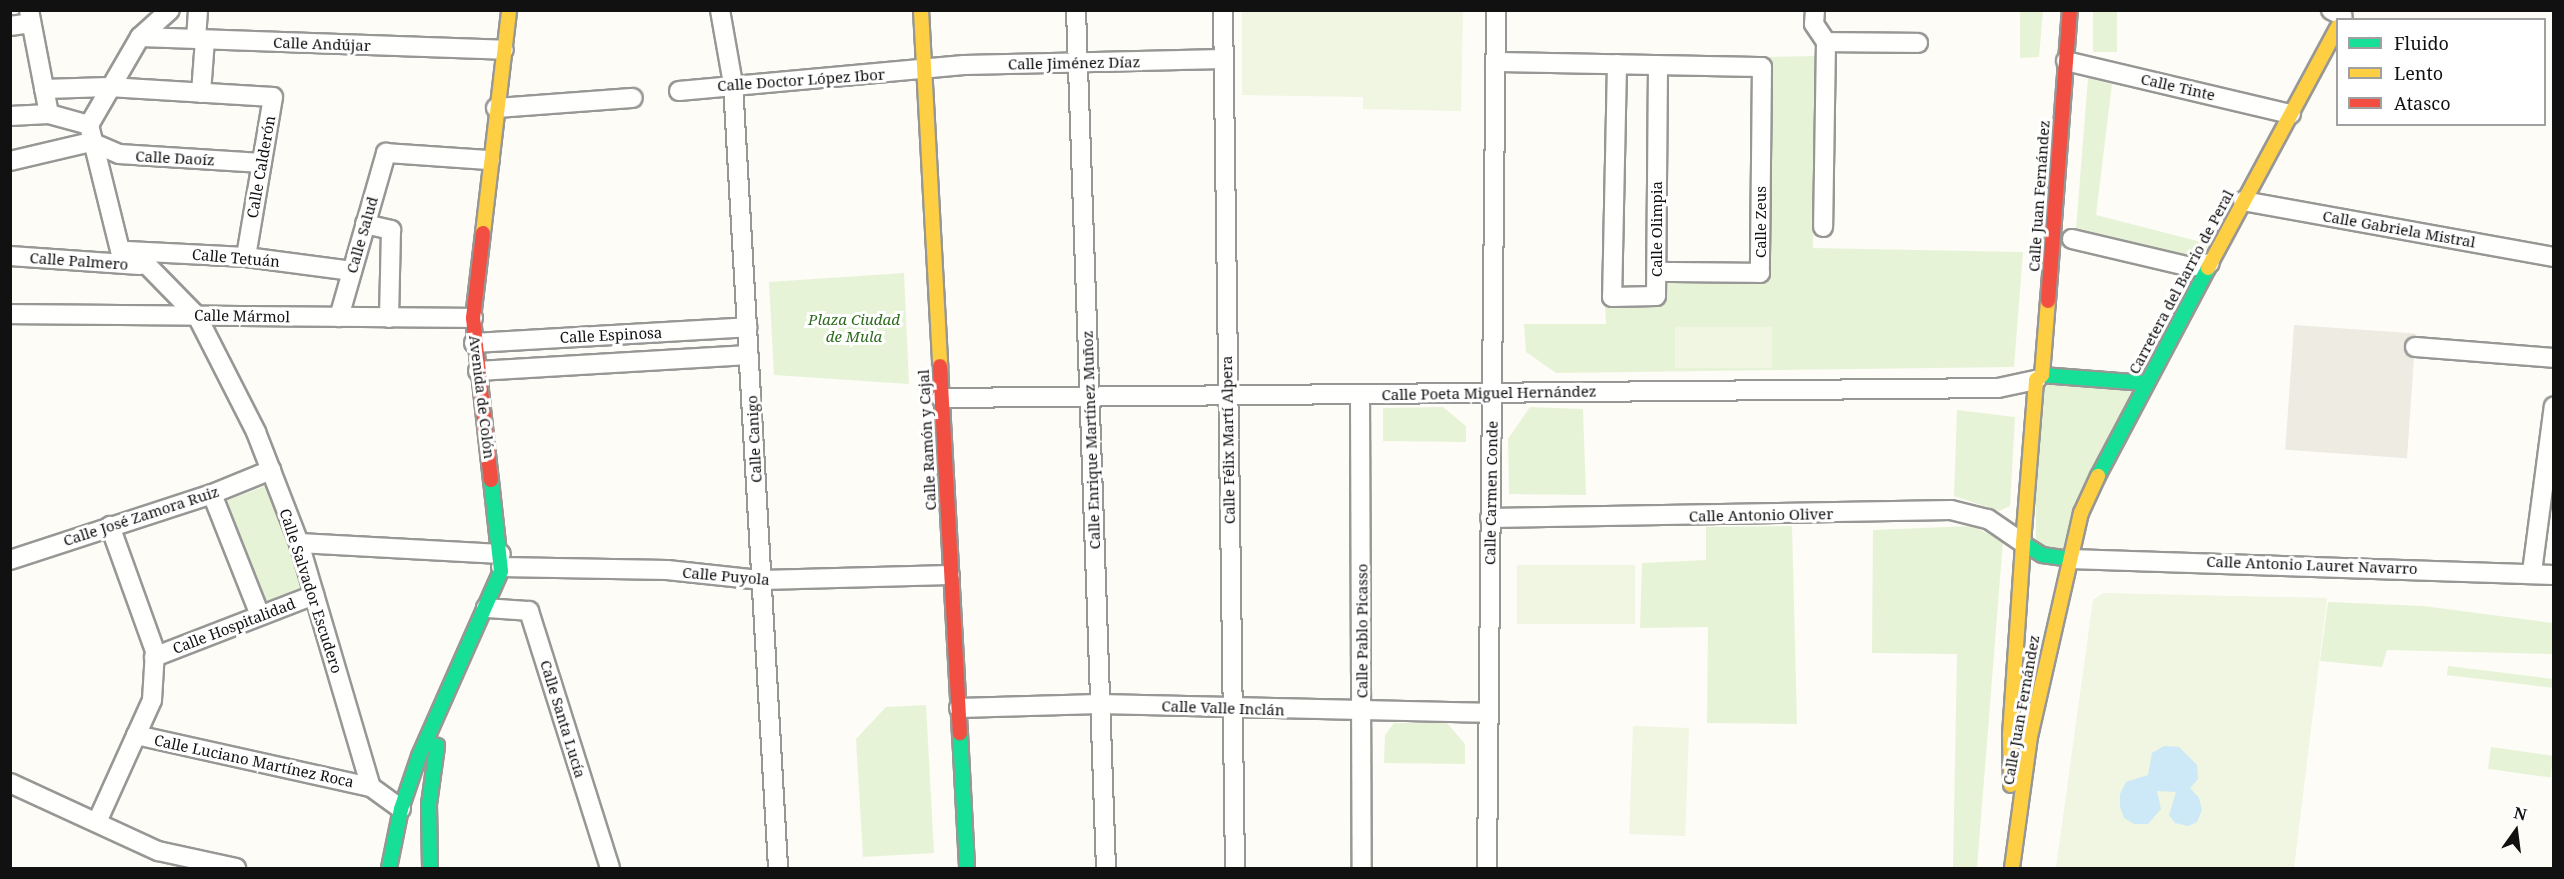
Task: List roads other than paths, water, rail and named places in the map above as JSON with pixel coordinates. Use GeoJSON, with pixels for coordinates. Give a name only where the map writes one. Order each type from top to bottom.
{"type":"FeatureCollection","features":[{"type":"Feature","properties":{"kind":"main road","name":"Avenida de Colón"},"geometry":{"type":"LineString","coordinates":[[457,678],[486,608],[501,560],[474,343],[473,318],[509,10]]}},
{"type":"Feature","properties":{"kind":"main road","name":"Calle Ramón y Cajal"},"geometry":{"type":"LineString","coordinates":[[921,10],[967,868]]}},
{"type":"Feature","properties":{"kind":"main road","name":"Calle Juan Fernández"},"geometry":{"type":"LineString","coordinates":[[2012,866],[2010,735],[2023,543],[2070,10]]}},
{"type":"Feature","properties":{"kind":"main road","name":"Carretera del Barrio de Peral"},"geometry":{"type":"LineString","coordinates":[[2070,559],[2089,492],[2336,25]]}},
{"type":"Feature","properties":{"kind":"main road"},"geometry":{"type":"LineString","coordinates":[[2039,378],[2145,383]]}},
{"type":"Feature","properties":{"kind":"main road"},"geometry":{"type":"LineString","coordinates":[[2023,543],[2042,555],[2070,559]]}},
{"type":"Feature","properties":{"kind":"main road","name":"Calle Juan Fernández"},"geometry":{"type":"LineString","coordinates":[[2012,866],[2030,737],[2070,559]]}},
{"type":"Feature","properties":{"kind":"main road"},"geometry":{"type":"LineString","coordinates":[[389,868],[401,808],[419,756],[457,678]]}},
{"type":"Feature","properties":{"kind":"main road"},"geometry":{"type":"LineString","coordinates":[[430,866],[433,768],[457,678]]}},
{"type":"Feature","properties":{"kind":"main road"},"geometry":{"type":"LineString","coordinates":[[401,808],[423,837],[430,866]]}},
{"type":"Feature","properties":{"kind":"street"},"geometry":{"type":"LineString","coordinates":[[120,250],[90,134],[109,87],[140,37],[170,10]]}},
{"type":"Feature","properties":{"kind":"street"},"geometry":{"type":"LineString","coordinates":[[198,10],[201,93]]}},
{"type":"Feature","properties":{"kind":"street","name":"Calle Canigo"},"geometry":{"type":"LineString","coordinates":[[720,10],[733,84],[778,868]]}},
{"type":"Feature","properties":{"kind":"street","name":"Calle Enrique Martínez Muñoz"},"geometry":{"type":"LineString","coordinates":[[1076,10],[1106,868]]}},
{"type":"Feature","properties":{"kind":"street","name":"Calle Félix Martí Alpera"},"geometry":{"type":"LineString","coordinates":[[1223,10],[1235,868]]}},
{"type":"Feature","properties":{"kind":"street","name":"Calle Carmen Conde"},"geometry":{"type":"LineString","coordinates":[[1486,868],[1496,10]]}},
{"type":"Feature","properties":{"kind":"street"},"geometry":{"type":"LineString","coordinates":[[1815,10],[1815,24],[1826,42],[1823,227]]}},
{"type":"Feature","properties":{"kind":"street"},"geometry":{"type":"LineString","coordinates":[[10,26],[30,17],[49,114]]}},
{"type":"Feature","properties":{"kind":"street","name":"Calle Andújar"},"geometry":{"type":"LineString","coordinates":[[140,37],[504,50]]}},
{"type":"Feature","properties":{"kind":"street"},"geometry":{"type":"LineString","coordinates":[[1826,42],[1918,43]]}},
{"type":"Feature","properties":{"kind":"street","name":"Calle Jiménez Díaz"},"geometry":{"type":"LineString","coordinates":[[924,69],[1224,59]]}},
{"type":"Feature","properties":{"kind":"street","name":"Calle Tinte"},"geometry":{"type":"LineString","coordinates":[[2066,61],[2290,114]]}},
{"type":"Feature","properties":{"kind":"street"},"geometry":{"type":"LineString","coordinates":[[1496,62],[1658,65]]}},
{"type":"Feature","properties":{"kind":"street","name":"Calle Olimpia"},"geometry":{"type":"LineString","coordinates":[[1617,64],[1612,297],[1656,296],[1658,65]]}},
{"type":"Feature","properties":{"kind":"street","name":"Calle Zeus"},"geometry":{"type":"LineString","coordinates":[[1657,272],[1760,273],[1762,67],[1658,65]]}},
{"type":"Feature","properties":{"kind":"street","name":"Calle Doctor López Ibor"},"geometry":{"type":"LineString","coordinates":[[679,91],[733,84],[924,69]]}},
{"type":"Feature","properties":{"kind":"street","name":"Calle Calderón"},"geometry":{"type":"LineString","coordinates":[[44,89],[109,87],[273,97],[246,257]]}},
{"type":"Feature","properties":{"kind":"street"},"geometry":{"type":"LineString","coordinates":[[496,108],[633,98]]}},
{"type":"Feature","properties":{"kind":"street","name":"Calle Daoíz"},"geometry":{"type":"LineString","coordinates":[[10,116],[49,114],[90,134],[119,154],[262,163]]}},
{"type":"Feature","properties":{"kind":"street"},"geometry":{"type":"LineString","coordinates":[[10,161],[90,134]]}},
{"type":"Feature","properties":{"kind":"street","name":"Calle Salud"},"geometry":{"type":"LineString","coordinates":[[339,317],[386,153],[490,160]]}},
{"type":"Feature","properties":{"kind":"street","name":"Calle Gabriela Mistral"},"geometry":{"type":"LineString","coordinates":[[2243,201],[2553,257]]}},
{"type":"Feature","properties":{"kind":"street"},"geometry":{"type":"LineString","coordinates":[[365,224],[391,230],[389,318]]}},
{"type":"Feature","properties":{"kind":"street"},"geometry":{"type":"LineString","coordinates":[[2072,238],[2190,267],[2210,263]]}},
{"type":"Feature","properties":{"kind":"street","name":"Calle Tetuán"},"geometry":{"type":"LineString","coordinates":[[120,250],[246,257],[352,271]]}},
{"type":"Feature","properties":{"kind":"street","name":"Calle Salvador Escudero"},"geometry":{"type":"LineString","coordinates":[[120,250],[147,265],[197,316],[271,470],[299,543],[371,787]]}},
{"type":"Feature","properties":{"kind":"street","name":"Calle Palmero"},"geometry":{"type":"LineString","coordinates":[[10,256],[147,265]]}},
{"type":"Feature","properties":{"kind":"street","name":"Calle Mármol"},"geometry":{"type":"LineString","coordinates":[[10,314],[473,318]]}},
{"type":"Feature","properties":{"kind":"street","name":"Calle Espinosa"},"geometry":{"type":"LineString","coordinates":[[474,343],[748,327]]}},
{"type":"Feature","properties":{"kind":"street"},"geometry":{"type":"LineString","coordinates":[[2415,348],[2553,358]]}},
{"type":"Feature","properties":{"kind":"street","name":"Calle Espinosa"},"geometry":{"type":"LineString","coordinates":[[478,371],[749,355]]}},
{"type":"Feature","properties":{"kind":"street","name":"Calle Poeta Miguel Hernández"},"geometry":{"type":"LineString","coordinates":[[941,398],[1998,388],[2039,378]]}},
{"type":"Feature","properties":{"kind":"street","name":"Calle Pablo Picasso"},"geometry":{"type":"LineString","coordinates":[[1360,394],[1362,868]]}},
{"type":"Feature","properties":{"kind":"street"},"geometry":{"type":"LineString","coordinates":[[2532,572],[2550,454],[2553,406]]}},
{"type":"Feature","properties":{"kind":"street","name":"Calle José Zamora Ruiz"},"geometry":{"type":"LineString","coordinates":[[10,560],[212,494],[271,470]]}},
{"type":"Feature","properties":{"kind":"street"},"geometry":{"type":"LineString","coordinates":[[212,494],[260,615]]}},
{"type":"Feature","properties":{"kind":"street","name":"Calle Antonio Oliver"},"geometry":{"type":"LineString","coordinates":[[1490,518],[1951,510],[1988,519],[2023,543]]}},
{"type":"Feature","properties":{"kind":"street","name":"Calle Hospitalidad"},"geometry":{"type":"LineString","coordinates":[[97,822],[152,700],[154,657],[110,526]]}},
{"type":"Feature","properties":{"kind":"street","name":"Calle Puyola"},"geometry":{"type":"LineString","coordinates":[[299,543],[501,560],[667,570],[761,580],[950,575]]}},
{"type":"Feature","properties":{"kind":"street","name":"Calle Antonio Lauret Navarro"},"geometry":{"type":"LineString","coordinates":[[2070,559],[2532,572],[2553,575]]}},
{"type":"Feature","properties":{"kind":"street","name":"Calle Hospitalidad"},"geometry":{"type":"LineString","coordinates":[[154,657],[314,595]]}},
{"type":"Feature","properties":{"kind":"street","name":"Calle Santa Lucía"},"geometry":{"type":"LineString","coordinates":[[486,608],[529,611],[610,868]]}},
{"type":"Feature","properties":{"kind":"street","name":"Calle Valle Inclán"},"geometry":{"type":"LineString","coordinates":[[959,708],[1099,704],[1362,712],[1488,713]]}},
{"type":"Feature","properties":{"kind":"street","name":"Calle Luciano Martínez Roca"},"geometry":{"type":"LineString","coordinates":[[136,735],[371,787]]}},
{"type":"Feature","properties":{"kind":"street"},"geometry":{"type":"LineString","coordinates":[[10,783],[158,851],[236,868]]}},
{"type":"Feature","properties":{"kind":"street"},"geometry":{"type":"LineString","coordinates":[[371,787],[401,808]]}},
{"type":"Feature","properties":{"kind":"water"},"geometry":{"type":"Polygon","coordinates":[[[2164,746],[2179,747],[2197,765],[2198,779],[2190,788],[2199,798],[2202,810],[2197,822],[2188,826],[2175,823],[2169,815],[2176,792],[2157,791],[2161,809],[2148,824],[2134,824],[2124,818],[2120,807],[2120,794],[2126,782],[2148,775],[2152,753],[2164,746]]]}},
{"type":"Feature","properties":{"kind":"park label","name":"Plaza Ciudad de Mula"},"geometry":{"type":"Point","coordinates":[854,328]}}]}
